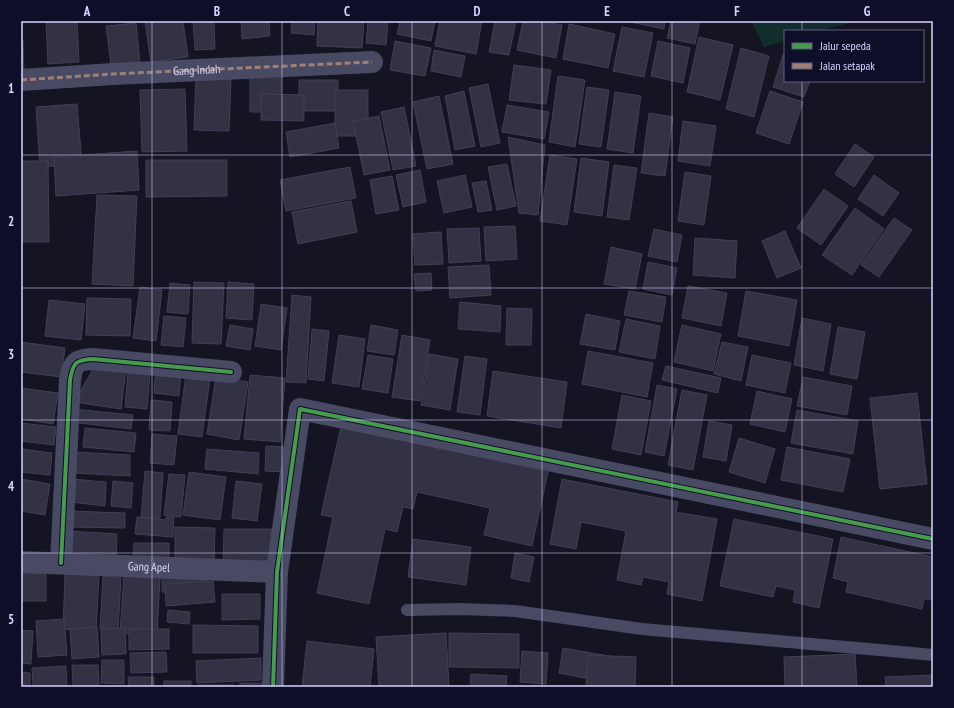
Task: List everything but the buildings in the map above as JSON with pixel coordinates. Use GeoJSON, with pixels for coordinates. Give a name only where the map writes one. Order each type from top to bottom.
{"type":"FeatureCollection","features":[{"type":"Feature","properties":{"kind":"street","name":"Gang Indah"},"geometry":{"type":"LineString","coordinates":[[21,80],[112,74],[372,62]]}},
{"type":"Feature","properties":{"kind":"street"},"geometry":{"type":"LineString","coordinates":[[61,563],[70,380],[74,364],[79,361],[93,359],[230,372]]}},
{"type":"Feature","properties":{"kind":"street"},"geometry":{"type":"LineString","coordinates":[[273,687],[277,572],[300,409],[933,539]]}},
{"type":"Feature","properties":{"kind":"street","name":"Gang Apel"},"geometry":{"type":"LineString","coordinates":[[21,562],[277,572]]}},
{"type":"Feature","properties":{"kind":"lane"},"geometry":{"type":"LineString","coordinates":[[408,610],[460,609],[516,611],[642,629],[933,656]]}},
{"type":"Feature","properties":{"kind":"green space"},"geometry":{"type":"Polygon","coordinates":[[[751,21],[856,21],[824,30],[784,30],[784,41],[764,47],[751,21]]]}},
{"type":"Feature","properties":{"kind":"marked path"},"geometry":{"type":"LineString","coordinates":[[21,80],[113,74],[372,62]]}},
{"type":"Feature","properties":{"kind":"cycle path"},"geometry":{"type":"LineString","coordinates":[[61,563],[70,380],[72,369],[76,363],[83,360],[93,359],[231,372]]}},
{"type":"Feature","properties":{"kind":"cycle path"},"geometry":{"type":"LineString","coordinates":[[273,687],[277,572],[300,409],[933,539]]}}]}
